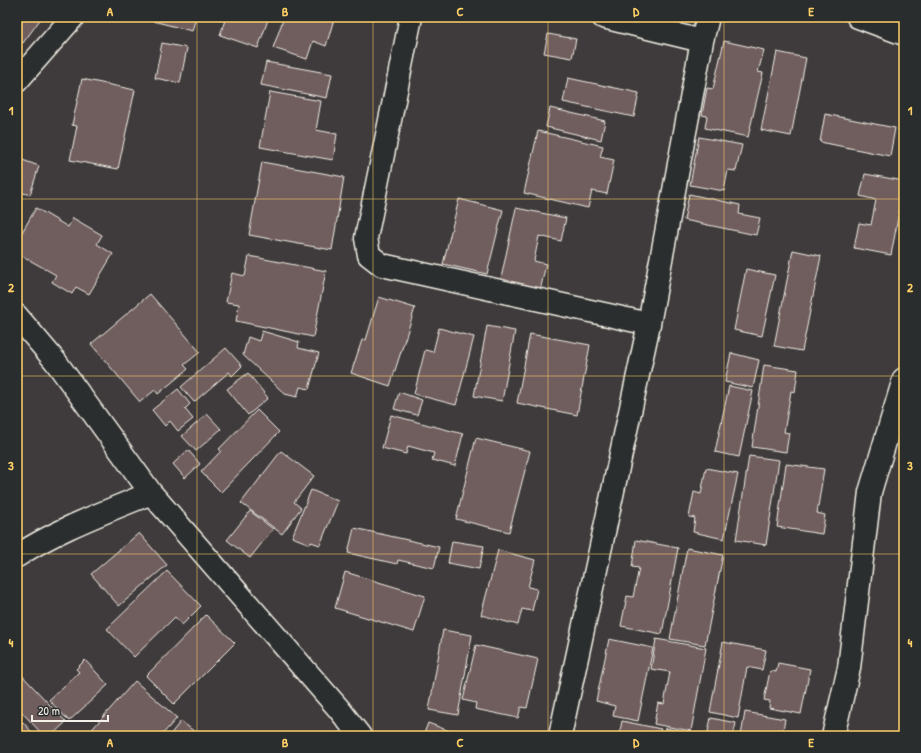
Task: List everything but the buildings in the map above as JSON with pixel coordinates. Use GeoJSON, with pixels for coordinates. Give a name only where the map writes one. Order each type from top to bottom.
{"type":"FeatureCollection","features":[{"type":"Feature","properties":{"kind":"street"},"geometry":{"type":"LineString","coordinates":[[17,81],[73,17]]}},
{"type":"Feature","properties":{"kind":"street"},"geometry":{"type":"LineString","coordinates":[[411,17],[366,238],[369,255],[382,265],[649,324]]}},
{"type":"Feature","properties":{"kind":"street"},"geometry":{"type":"LineString","coordinates":[[603,17],[702,40]]}},
{"type":"Feature","properties":{"kind":"street"},"geometry":{"type":"LineString","coordinates":[[560,736],[649,324],[702,40],[708,17]]}},
{"type":"Feature","properties":{"kind":"street"},"geometry":{"type":"LineString","coordinates":[[858,17],[904,34]]}},
{"type":"Feature","properties":{"kind":"street"},"geometry":{"type":"LineString","coordinates":[[17,316],[56,362],[151,493],[339,709],[360,736]]}},
{"type":"Feature","properties":{"kind":"street"},"geometry":{"type":"LineString","coordinates":[[833,736],[849,668],[870,492],[904,379]]}},
{"type":"Feature","properties":{"kind":"street"},"geometry":{"type":"LineString","coordinates":[[17,556],[30,547],[77,524],[151,493]]}}]}
